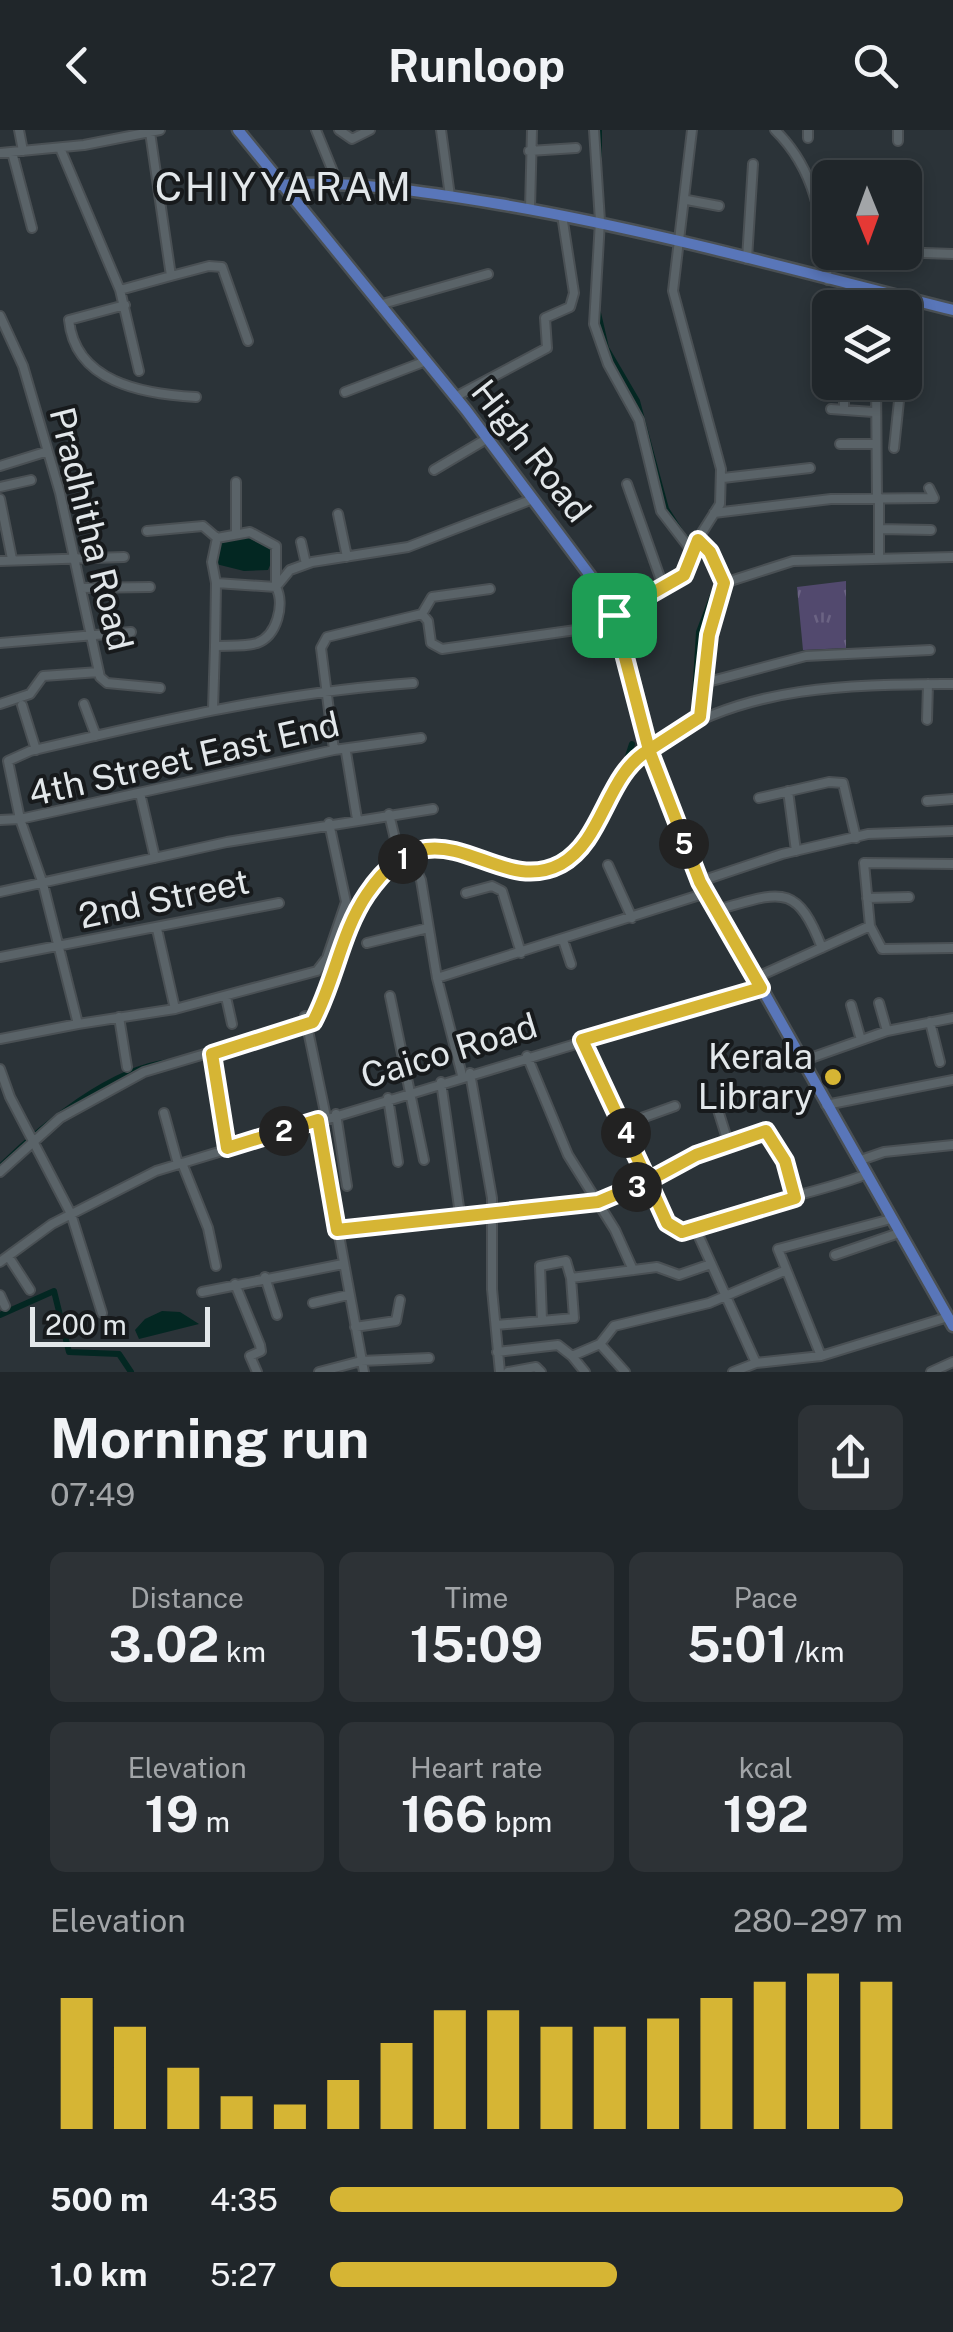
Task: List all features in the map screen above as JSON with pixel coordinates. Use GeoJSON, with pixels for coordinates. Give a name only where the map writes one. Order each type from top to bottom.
{"type":"FeatureCollection","features":[{"type":"Feature","properties":{"kind":"main road","name":"High Road"},"geometry":{"type":"LineString","coordinates":[[238,130],[488,438],[602,590],[616,619],[649,750],[703,887],[950,1322]]}},
{"type":"Feature","properties":{"kind":"main road"},"geometry":{"type":"LineString","coordinates":[[279,185],[338,184],[450,196],[603,222],[873,290]]}},
{"type":"Feature","properties":{"kind":"main road"},"geometry":{"type":"LineString","coordinates":[[922,302],[953,310]]}},
{"type":"Feature","properties":{"kind":"street"},"geometry":{"type":"LineString","coordinates":[[20,130],[24,151]]}},
{"type":"Feature","properties":{"kind":"street"},"geometry":{"type":"LineString","coordinates":[[316,130],[338,184]]}},
{"type":"Feature","properties":{"kind":"street"},"geometry":{"type":"LineString","coordinates":[[339,130],[352,139],[370,130]]}},
{"type":"Feature","properties":{"kind":"street"},"geometry":{"type":"LineString","coordinates":[[441,130],[450,196]]}},
{"type":"Feature","properties":{"kind":"street"},"geometry":{"type":"LineString","coordinates":[[530,210],[532,130]]}},
{"type":"Feature","properties":{"kind":"street"},"geometry":{"type":"LineString","coordinates":[[594,130],[603,222],[594,324],[608,364],[639,420],[661,512],[695,544],[710,552],[724,583],[709,635],[700,717]]}},
{"type":"Feature","properties":{"kind":"street"},"geometry":{"type":"LineString","coordinates":[[422,614],[428,621],[430,642],[442,649],[616,619],[684,575],[695,544],[714,513],[723,478],[674,305],[673,276],[687,200],[692,130]]}},
{"type":"Feature","properties":{"kind":"street"},"geometry":{"type":"LineString","coordinates":[[775,130],[790,145],[812,183]]}},
{"type":"Feature","properties":{"kind":"street"},"geometry":{"type":"LineString","coordinates":[[898,130],[898,142]]}},
{"type":"Feature","properties":{"kind":"street"},"geometry":{"type":"LineString","coordinates":[[0,153],[60,148],[110,135],[155,131],[171,276]]}},
{"type":"Feature","properties":{"kind":"street"},"geometry":{"type":"LineString","coordinates":[[60,148],[126,304],[138,371]]}},
{"type":"Feature","properties":{"kind":"street"},"geometry":{"type":"LineString","coordinates":[[530,151],[576,148]]}},
{"type":"Feature","properties":{"kind":"street"},"geometry":{"type":"LineString","coordinates":[[12,152],[32,228]]}},
{"type":"Feature","properties":{"kind":"street"},"geometry":{"type":"LineString","coordinates":[[747,259],[754,164]]}},
{"type":"Feature","properties":{"kind":"street"},"geometry":{"type":"LineString","coordinates":[[687,200],[719,206]]}},
{"type":"Feature","properties":{"kind":"street"},"geometry":{"type":"LineString","coordinates":[[455,397],[547,348],[545,318],[570,306],[574,293],[562,215]]}},
{"type":"Feature","properties":{"kind":"street"},"geometry":{"type":"LineString","coordinates":[[922,253],[953,254]]}},
{"type":"Feature","properties":{"kind":"street"},"geometry":{"type":"LineString","coordinates":[[120,290],[210,266],[222,268],[248,341]]}},
{"type":"Feature","properties":{"kind":"street"},"geometry":{"type":"LineString","coordinates":[[827,270],[828,280]]}},
{"type":"Feature","properties":{"kind":"street"},"geometry":{"type":"LineString","coordinates":[[378,305],[488,274]]}},
{"type":"Feature","properties":{"kind":"street"},"geometry":{"type":"LineString","coordinates":[[848,290],[849,284]]}},
{"type":"Feature","properties":{"kind":"street"},"geometry":{"type":"LineString","coordinates":[[126,304],[69,320],[71,342],[85,363],[106,380],[196,397]]}},
{"type":"Feature","properties":{"kind":"street","name":"Pradhitha Road"},"geometry":{"type":"LineString","coordinates":[[0,316],[24,366],[75,558],[99,672],[106,683],[160,688]]}},
{"type":"Feature","properties":{"kind":"street"},"geometry":{"type":"LineString","coordinates":[[346,392],[426,361]]}},
{"type":"Feature","properties":{"kind":"street"},"geometry":{"type":"LineString","coordinates":[[844,400],[844,410]]}},
{"type":"Feature","properties":{"kind":"street"},"geometry":{"type":"LineString","coordinates":[[874,400],[878,556]]}},
{"type":"Feature","properties":{"kind":"street"},"geometry":{"type":"LineString","coordinates":[[894,448],[900,400]]}},
{"type":"Feature","properties":{"kind":"street"},"geometry":{"type":"LineString","coordinates":[[831,409],[873,412]]}},
{"type":"Feature","properties":{"kind":"street"},"geometry":{"type":"LineString","coordinates":[[434,470],[488,438]]}},
{"type":"Feature","properties":{"kind":"street"},"geometry":{"type":"LineString","coordinates":[[840,444],[875,444]]}},
{"type":"Feature","properties":{"kind":"street"},"geometry":{"type":"LineString","coordinates":[[0,466],[46,452]]}},
{"type":"Feature","properties":{"kind":"street"},"geometry":{"type":"LineString","coordinates":[[723,478],[810,468]]}},
{"type":"Feature","properties":{"kind":"street"},"geometry":{"type":"LineString","coordinates":[[0,487],[31,480]]}},
{"type":"Feature","properties":{"kind":"street"},"geometry":{"type":"LineString","coordinates":[[236,482],[236,531]]}},
{"type":"Feature","properties":{"kind":"street"},"geometry":{"type":"LineString","coordinates":[[628,484],[663,586]]}},
{"type":"Feature","properties":{"kind":"street"},"geometry":{"type":"LineString","coordinates":[[714,513],[831,498],[934,498],[928,488]]}},
{"type":"Feature","properties":{"kind":"street"},"geometry":{"type":"LineString","coordinates":[[276,587],[290,570],[306,564],[408,546],[534,498]]}},
{"type":"Feature","properties":{"kind":"street"},"geometry":{"type":"LineString","coordinates":[[0,499],[12,559]]}},
{"type":"Feature","properties":{"kind":"street"},"geometry":{"type":"LineString","coordinates":[[338,514],[347,556]]}},
{"type":"Feature","properties":{"kind":"street"},"geometry":{"type":"LineString","coordinates":[[146,531],[203,526],[217,538]]}},
{"type":"Feature","properties":{"kind":"street"},"geometry":{"type":"LineString","coordinates":[[879,529],[931,530]]}},
{"type":"Feature","properties":{"kind":"street"},"geometry":{"type":"LineString","coordinates":[[216,646],[252,644],[266,637],[280,610],[276,546],[250,532],[236,531],[217,538]]}},
{"type":"Feature","properties":{"kind":"street"},"geometry":{"type":"LineString","coordinates":[[212,709],[216,583],[212,562],[217,538]]}},
{"type":"Feature","properties":{"kind":"street"},"geometry":{"type":"LineString","coordinates":[[302,542],[306,564]]}},
{"type":"Feature","properties":{"kind":"street"},"geometry":{"type":"LineString","coordinates":[[724,583],[793,562],[953,556]]}},
{"type":"Feature","properties":{"kind":"street"},"geometry":{"type":"LineString","coordinates":[[0,561],[124,557]]}},
{"type":"Feature","properties":{"kind":"street"},"geometry":{"type":"LineString","coordinates":[[216,583],[276,587]]}},
{"type":"Feature","properties":{"kind":"street"},"geometry":{"type":"LineString","coordinates":[[81,588],[150,586]]}},
{"type":"Feature","properties":{"kind":"street"},"geometry":{"type":"LineString","coordinates":[[422,614],[427,599],[490,590]]}},
{"type":"Feature","properties":{"kind":"street"},"geometry":{"type":"LineString","coordinates":[[334,750],[321,648],[327,637],[422,614]]}},
{"type":"Feature","properties":{"kind":"street"},"geometry":{"type":"LineString","coordinates":[[0,643],[131,632]]}},
{"type":"Feature","properties":{"kind":"street"},"geometry":{"type":"LineString","coordinates":[[704,683],[806,656],[930,650]]}},
{"type":"Feature","properties":{"kind":"street"},"geometry":{"type":"LineString","coordinates":[[0,704],[30,694],[43,676],[99,672]]}},
{"type":"Feature","properties":{"kind":"street"},"geometry":{"type":"LineString","coordinates":[[8,761],[36,750],[212,709],[327,689],[413,683]]}},
{"type":"Feature","properties":{"kind":"street"},"geometry":{"type":"LineString","coordinates":[[928,684],[928,720]]}},
{"type":"Feature","properties":{"kind":"street"},"geometry":{"type":"LineString","coordinates":[[0,1172],[31,1137],[144,1072],[212,1054],[316,1016],[356,913],[369,890],[409,854],[438,846],[530,870],[550,869],[577,853],[636,757],[700,717],[823,686],[953,684]]}},
{"type":"Feature","properties":{"kind":"street"},"geometry":{"type":"LineString","coordinates":[[84,704],[96,736]]}},
{"type":"Feature","properties":{"kind":"street"},"geometry":{"type":"LineString","coordinates":[[22,705],[36,750]]}},
{"type":"Feature","properties":{"kind":"street","name":"4th Street East End"},"geometry":{"type":"LineString","coordinates":[[78,1024],[43,884],[20,819],[334,750],[346,752],[421,738]]}},
{"type":"Feature","properties":{"kind":"street"},"geometry":{"type":"LineString","coordinates":[[0,752],[8,761],[20,819],[0,820]]}},
{"type":"Feature","properties":{"kind":"street"},"geometry":{"type":"LineString","coordinates":[[346,752],[358,819]]}},
{"type":"Feature","properties":{"kind":"street"},"geometry":{"type":"LineString","coordinates":[[759,798],[843,783],[856,838]]}},
{"type":"Feature","properties":{"kind":"street"},"geometry":{"type":"LineString","coordinates":[[788,792],[796,851]]}},
{"type":"Feature","properties":{"kind":"street"},"geometry":{"type":"LineString","coordinates":[[140,793],[155,858]]}},
{"type":"Feature","properties":{"kind":"street"},"geometry":{"type":"LineString","coordinates":[[928,801],[953,799]]}},
{"type":"Feature","properties":{"kind":"street"},"geometry":{"type":"LineString","coordinates":[[0,892],[330,823],[434,809]]}},
{"type":"Feature","properties":{"kind":"street"},"geometry":{"type":"LineString","coordinates":[[389,814],[395,839]]}},
{"type":"Feature","properties":{"kind":"street"},"geometry":{"type":"LineString","coordinates":[[0,1040],[175,1008],[324,966],[344,916],[347,894],[330,823]]}},
{"type":"Feature","properties":{"kind":"street"},"geometry":{"type":"LineString","coordinates":[[437,978],[632,918],[796,851],[856,838],[953,831]]}},
{"type":"Feature","properties":{"kind":"street"},"geometry":{"type":"LineString","coordinates":[[409,854],[422,880],[437,978],[466,1074],[493,1211],[497,1352],[504,1372],[536,1367],[541,1372]]}},
{"type":"Feature","properties":{"kind":"street"},"geometry":{"type":"LineString","coordinates":[[953,864],[864,863],[870,926],[882,949],[953,948]]}},
{"type":"Feature","properties":{"kind":"street"},"geometry":{"type":"LineString","coordinates":[[608,864],[632,918]]}},
{"type":"Feature","properties":{"kind":"street"},"geometry":{"type":"LineString","coordinates":[[466,893],[492,886],[502,891],[522,953]]}},
{"type":"Feature","properties":{"kind":"street"},"geometry":{"type":"LineString","coordinates":[[716,910],[772,894],[789,896],[810,915],[822,948]]}},
{"type":"Feature","properties":{"kind":"street"},"geometry":{"type":"LineString","coordinates":[[867,898],[908,897]]}},
{"type":"Feature","properties":{"kind":"street","name":"2nd Street"},"geometry":{"type":"LineString","coordinates":[[0,956],[157,930],[279,903]]}},
{"type":"Feature","properties":{"kind":"street","name":"Caico Road"},"geometry":{"type":"LineString","coordinates":[[3,1257],[71,1214],[180,1163],[758,983],[870,926]]}},
{"type":"Feature","properties":{"kind":"street"},"geometry":{"type":"LineString","coordinates":[[367,944],[428,928]]}},
{"type":"Feature","properties":{"kind":"street"},"geometry":{"type":"LineString","coordinates":[[157,930],[175,1008]]}},
{"type":"Feature","properties":{"kind":"street"},"geometry":{"type":"LineString","coordinates":[[563,940],[570,964]]}},
{"type":"Feature","properties":{"kind":"street"},"geometry":{"type":"LineString","coordinates":[[226,996],[232,1024]]}},
{"type":"Feature","properties":{"kind":"street"},"geometry":{"type":"LineString","coordinates":[[390,996],[424,1160]]}},
{"type":"Feature","properties":{"kind":"street"},"geometry":{"type":"LineString","coordinates":[[879,1003],[887,1031]]}},
{"type":"Feature","properties":{"kind":"street"},"geometry":{"type":"LineString","coordinates":[[851,1005],[862,1040]]}},
{"type":"Feature","properties":{"kind":"street"},"geometry":{"type":"LineString","coordinates":[[119,1017],[127,1067]]}},
{"type":"Feature","properties":{"kind":"street"},"geometry":{"type":"LineString","coordinates":[[802,1061],[887,1031],[953,1018]]}},
{"type":"Feature","properties":{"kind":"street"},"geometry":{"type":"LineString","coordinates":[[307,1021],[327,1117],[347,1186]]}},
{"type":"Feature","properties":{"kind":"street"},"geometry":{"type":"LineString","coordinates":[[930,1022],[940,1062]]}},
{"type":"Feature","properties":{"kind":"street"},"geometry":{"type":"LineString","coordinates":[[582,1040],[671,1228],[696,1230],[718,1218],[866,1174]]}},
{"type":"Feature","properties":{"kind":"street"},"geometry":{"type":"LineString","coordinates":[[212,1054],[227,1148]]}},
{"type":"Feature","properties":{"kind":"street"},"geometry":{"type":"LineString","coordinates":[[527,1056],[568,1155],[633,1270]]}},
{"type":"Feature","properties":{"kind":"street"},"geometry":{"type":"LineString","coordinates":[[0,1069],[1,1080],[71,1214],[102,1314]]}},
{"type":"Feature","properties":{"kind":"street"},"geometry":{"type":"LineString","coordinates":[[826,1104],[953,1080]]}},
{"type":"Feature","properties":{"kind":"street"},"geometry":{"type":"LineString","coordinates":[[441,1082],[460,1214]]}},
{"type":"Feature","properties":{"kind":"street"},"geometry":{"type":"LineString","coordinates":[[388,1098],[398,1162]]}},
{"type":"Feature","properties":{"kind":"street"},"geometry":{"type":"LineString","coordinates":[[622,1125],[675,1106]]}},
{"type":"Feature","properties":{"kind":"street"},"geometry":{"type":"LineString","coordinates":[[718,1110],[728,1142]]}},
{"type":"Feature","properties":{"kind":"street"},"geometry":{"type":"LineString","coordinates":[[164,1114],[208,1228],[216,1266]]}},
{"type":"Feature","properties":{"kind":"street"},"geometry":{"type":"LineString","coordinates":[[327,1117],[337,1230],[364,1372]]}},
{"type":"Feature","properties":{"kind":"street"},"geometry":{"type":"LineString","coordinates":[[337,1230],[598,1202],[728,1142],[766,1131],[785,1161],[795,1198]]}},
{"type":"Feature","properties":{"kind":"street"},"geometry":{"type":"LineString","coordinates":[[858,1161],[884,1152],[953,1144]]}},
{"type":"Feature","properties":{"kind":"street"},"geometry":{"type":"LineString","coordinates":[[821,1356],[777,1254],[782,1247],[891,1220]]}},
{"type":"Feature","properties":{"kind":"street"},"geometry":{"type":"LineString","coordinates":[[696,1230],[756,1363]]}},
{"type":"Feature","properties":{"kind":"street"},"geometry":{"type":"LineString","coordinates":[[835,1256],[899,1233]]}},
{"type":"Feature","properties":{"kind":"street"},"geometry":{"type":"LineString","coordinates":[[3,1257],[30,1290]]}},
{"type":"Feature","properties":{"kind":"street"},"geometry":{"type":"LineString","coordinates":[[496,1325],[542,1320],[576,1316],[566,1262],[540,1266],[542,1320]]}},
{"type":"Feature","properties":{"kind":"street"},"geometry":{"type":"LineString","coordinates":[[202,1292],[265,1276],[342,1264]]}},
{"type":"Feature","properties":{"kind":"street"},"geometry":{"type":"LineString","coordinates":[[571,1278],[657,1267],[680,1275],[711,1264]]}},
{"type":"Feature","properties":{"kind":"street"},"geometry":{"type":"LineString","coordinates":[[572,1356],[600,1344],[614,1326],[728,1296],[784,1271]]}},
{"type":"Feature","properties":{"kind":"street"},"geometry":{"type":"LineString","coordinates":[[265,1276],[277,1315]]}},
{"type":"Feature","properties":{"kind":"street"},"geometry":{"type":"LineString","coordinates":[[235,1284],[260,1345],[261,1351],[250,1356],[258,1372]]}},
{"type":"Feature","properties":{"kind":"street"},"geometry":{"type":"LineString","coordinates":[[0,1294],[5,1306]]}},
{"type":"Feature","properties":{"kind":"street"},"geometry":{"type":"LineString","coordinates":[[313,1303],[348,1295]]}},
{"type":"Feature","properties":{"kind":"street"},"geometry":{"type":"LineString","coordinates":[[355,1327],[396,1321],[400,1300]]}},
{"type":"Feature","properties":{"kind":"street"},"geometry":{"type":"LineString","coordinates":[[733,1372],[756,1363],[821,1356],[950,1322]]}},
{"type":"Feature","properties":{"kind":"street"},"geometry":{"type":"LineString","coordinates":[[600,1344],[624,1372]]}},
{"type":"Feature","properties":{"kind":"street"},"geometry":{"type":"LineString","coordinates":[[497,1352],[558,1345],[585,1372]]}},
{"type":"Feature","properties":{"kind":"street"},"geometry":{"type":"LineString","coordinates":[[319,1372],[361,1361],[429,1358]]}},
{"type":"Feature","properties":{"kind":"street"},"geometry":{"type":"LineString","coordinates":[[931,1372],[953,1362]]}},
{"type":"Feature","properties":{"kind":"green space"},"geometry":{"type":"Polygon","coordinates":[[[846,581],[846,648],[803,650],[797,587],[846,581]]]}},
{"type":"Feature","properties":{"kind":"shaded area"},"geometry":{"type":"Polygon","coordinates":[[[244,536],[276,551],[268,570],[244,571],[216,564],[222,538],[244,536]]]}},
{"type":"Feature","properties":{"kind":"shaded area"},"geometry":{"type":"Polygon","coordinates":[[[162,1311],[180,1312],[199,1324],[139,1339],[135,1330],[145,1319],[162,1311]]]}},
{"type":"Feature","properties":{"kind":"waterway"},"geometry":{"type":"LineString","coordinates":[[599,130],[599,156]]}},
{"type":"Feature","properties":{"kind":"waterway"},"geometry":{"type":"LineString","coordinates":[[598,313],[606,348],[637,401],[666,509],[684,537],[697,544]]}},
{"type":"Feature","properties":{"kind":"waterway"},"geometry":{"type":"LineString","coordinates":[[662,735],[694,713],[699,632],[719,579]]}},
{"type":"Feature","properties":{"kind":"waterway"},"geometry":{"type":"LineString","coordinates":[[623,772],[632,744]]}},
{"type":"Feature","properties":{"kind":"waterway"},"geometry":{"type":"LineString","coordinates":[[550,863],[579,843],[598,812]]}},
{"type":"Feature","properties":{"kind":"waterway"},"geometry":{"type":"LineString","coordinates":[[306,1019],[311,1017],[346,930],[381,873],[403,854],[429,845],[460,849]]}},
{"type":"Feature","properties":{"kind":"waterway"},"geometry":{"type":"LineString","coordinates":[[1,1166],[57,1117],[101,1087],[124,1075],[170,1062]]}},
{"type":"Feature","properties":{"kind":"waterway"},"geometry":{"type":"LineString","coordinates":[[0,1315],[54,1291],[69,1352],[119,1354],[131,1372]]}},
{"type":"Feature","properties":{"kind":"place","name":"Kerala Library"},"geometry":{"type":"Point","coordinates":[833,1077]}},
{"type":"Feature","properties":{"kind":"district","name":"CHIYYARAM"},"geometry":{"type":"Point","coordinates":[284,187]}},
{"type":"Feature","properties":{"kind":"route"},"geometry":{"type":"LineString","coordinates":[[614,615],[649,750],[636,757],[577,853],[550,869],[530,870],[438,846],[426,846],[406,856],[369,890],[356,913],[313,1022],[212,1054],[227,1148],[318,1120],[337,1230],[598,1202],[648,1181],[667,1223],[682,1232],[696,1230],[718,1218],[795,1198],[785,1161],[766,1131],[696,1155],[648,1181],[582,1040],[761,988],[700,882],[649,750],[700,717],[709,635],[724,583],[710,552],[698,540],[684,575],[614,615]]}}]}
